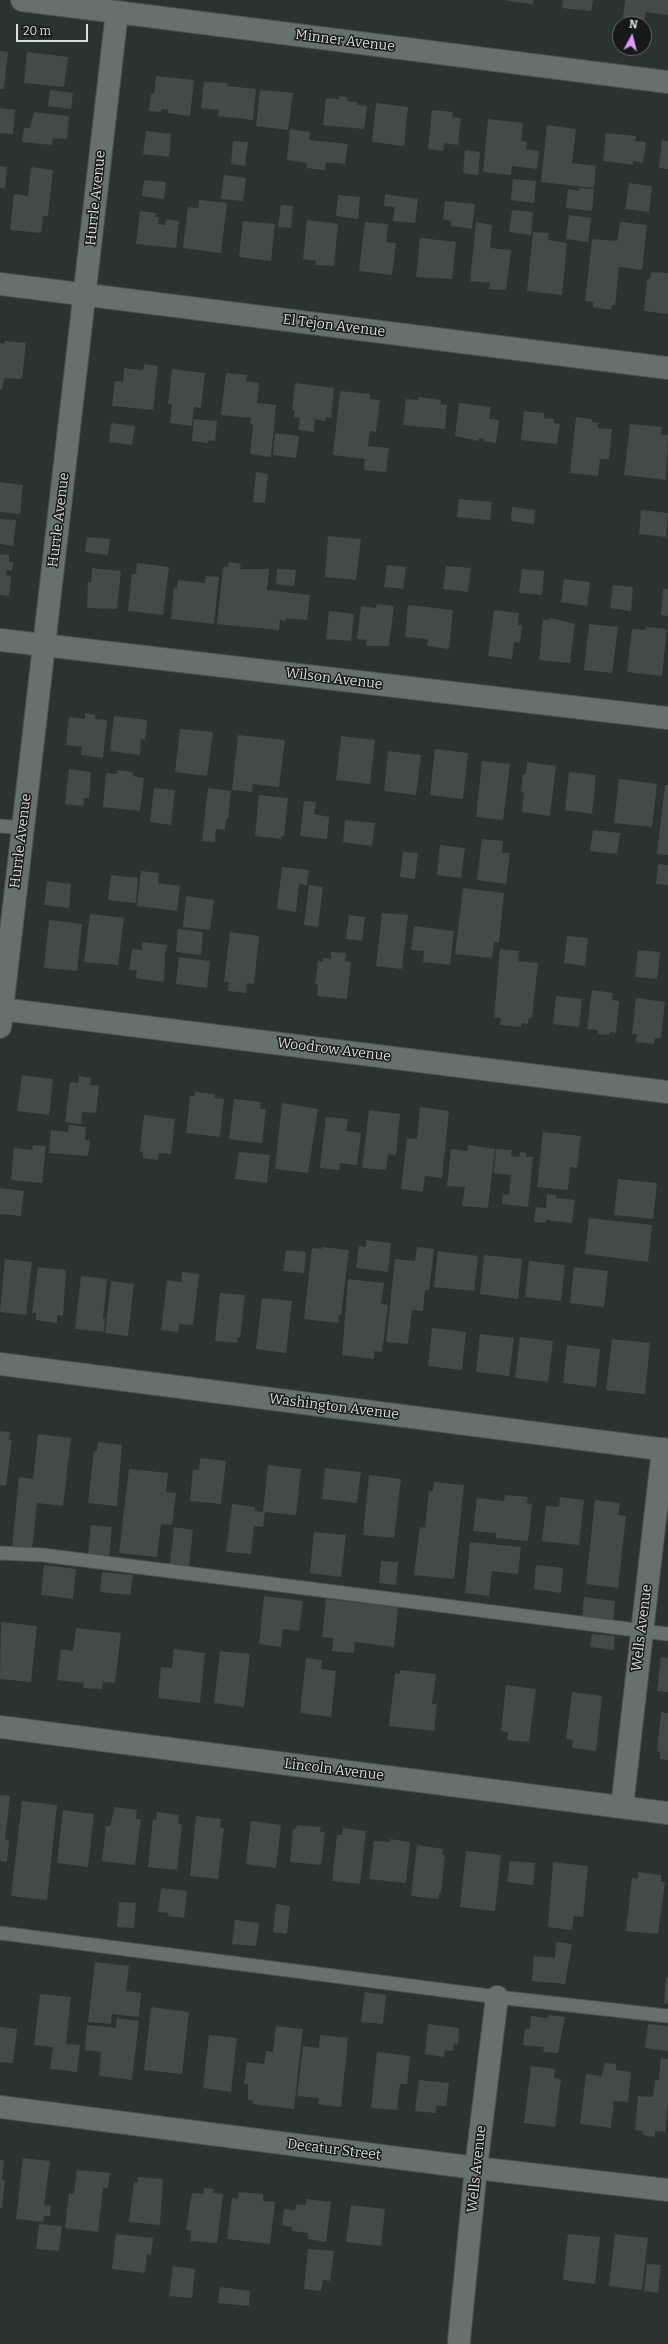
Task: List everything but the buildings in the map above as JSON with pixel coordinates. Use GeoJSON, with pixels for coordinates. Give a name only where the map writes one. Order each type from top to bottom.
{"type":"FeatureCollection","features":[{"type":"Feature","properties":{"kind":"street","name":"Minner Avenue"},"geometry":{"type":"LineString","coordinates":[[22,0],[668,82]]}},
{"type":"Feature","properties":{"kind":"street","name":"Hurrle Avenue"},"geometry":{"type":"LineString","coordinates":[[1,1015],[86,295],[117,12]]}},
{"type":"Feature","properties":{"kind":"street","name":"El Tejon Avenue"},"geometry":{"type":"LineString","coordinates":[[0,284],[668,368]]}},
{"type":"Feature","properties":{"kind":"street","name":"Wilson Avenue"},"geometry":{"type":"LineString","coordinates":[[0,640],[668,718]]}},
{"type":"Feature","properties":{"kind":"street","name":"Woodrow Avenue"},"geometry":{"type":"LineString","coordinates":[[1,1015],[668,1092]]}},
{"type":"Feature","properties":{"kind":"street","name":"Washington Avenue"},"geometry":{"type":"LineString","coordinates":[[0,1364],[665,1450]]}},
{"type":"Feature","properties":{"kind":"street","name":"Wells Avenue"},"geometry":{"type":"LineString","coordinates":[[622,1807],[642,1630],[665,1450]]}},
{"type":"Feature","properties":{"kind":"street","name":"Lincoln Avenue"},"geometry":{"type":"LineString","coordinates":[[0,1727],[668,1813]]}},
{"type":"Feature","properties":{"kind":"street","name":"Wells Avenue"},"geometry":{"type":"LineString","coordinates":[[459,2340],[476,2168],[497,1997]]}},
{"type":"Feature","properties":{"kind":"street","name":"Decatur Street"},"geometry":{"type":"LineString","coordinates":[[0,2106],[476,2168],[668,2190]]}},
{"type":"Feature","properties":{"kind":"lane"},"geometry":{"type":"LineString","coordinates":[[0,826],[23,828]]}},
{"type":"Feature","properties":{"kind":"lane"},"geometry":{"type":"LineString","coordinates":[[0,1553],[43,1555],[668,1634]]}},
{"type":"Feature","properties":{"kind":"lane"},"geometry":{"type":"LineString","coordinates":[[0,1933],[497,1997],[668,2016]]}}]}
